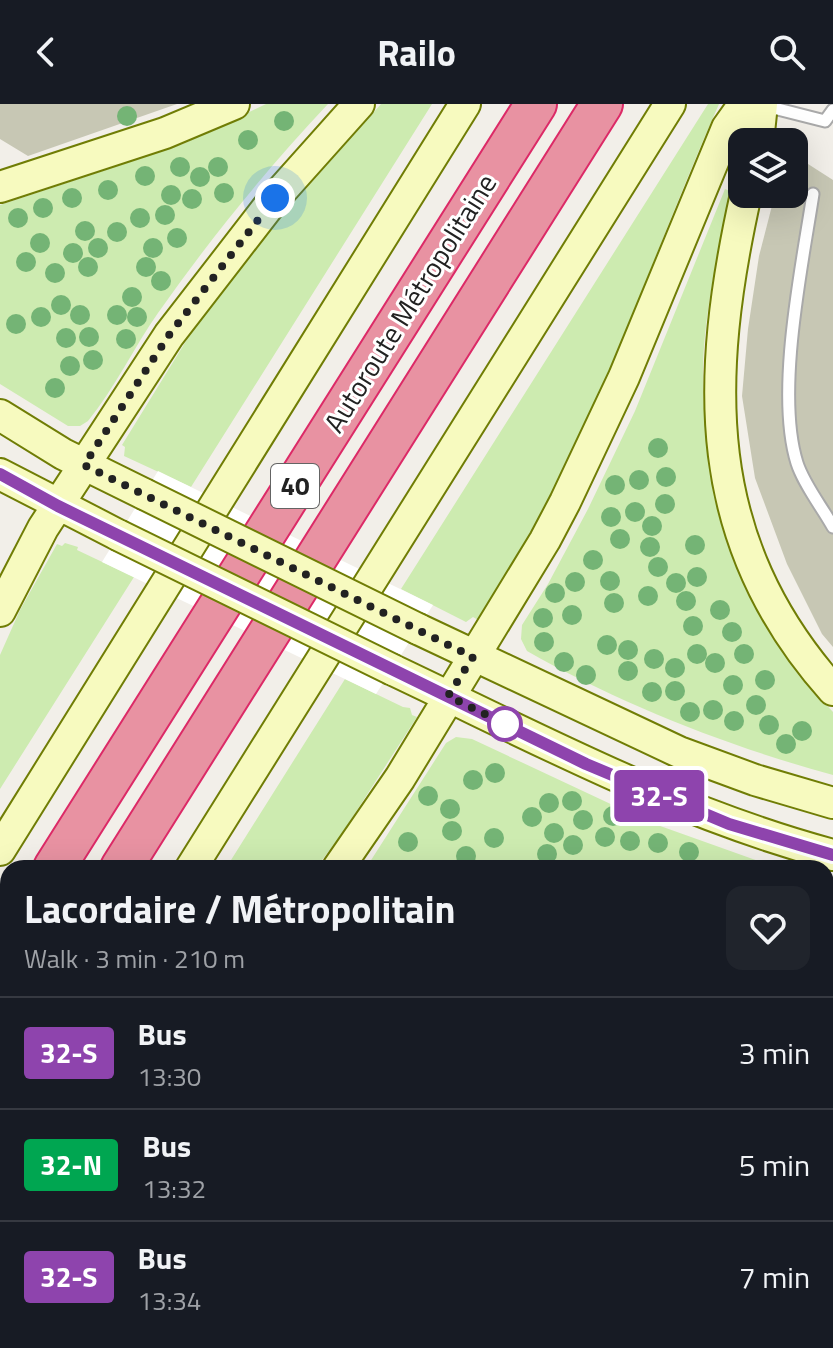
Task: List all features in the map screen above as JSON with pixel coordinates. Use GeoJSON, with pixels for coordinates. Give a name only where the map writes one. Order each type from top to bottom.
{"type":"FeatureCollection","features":[{"type":"Feature","properties":{"kind":"highway","name":"Autoroute Métropolitaine"},"geometry":{"type":"LineString","coordinates":[[59,860],[536,104]]}},
{"type":"Feature","properties":{"kind":"highway","name":"Autoroute Métropolitaine"},"geometry":{"type":"LineString","coordinates":[[126,860],[602,104]]}},
{"type":"Feature","properties":{"kind":"main road"},"geometry":{"type":"LineString","coordinates":[[0,187],[165,133],[234,104]]}},
{"type":"Feature","properties":{"kind":"main road"},"geometry":{"type":"LineString","coordinates":[[0,611],[43,528],[169,335],[275,198],[359,104]]}},
{"type":"Feature","properties":{"kind":"main road"},"geometry":{"type":"LineString","coordinates":[[0,850],[465,104]]}},
{"type":"Feature","properties":{"kind":"main road"},"geometry":{"type":"LineString","coordinates":[[196,860],[670,104]]}},
{"type":"Feature","properties":{"kind":"main road"},"geometry":{"type":"LineString","coordinates":[[756,104],[757,128]]}},
{"type":"Feature","properties":{"kind":"main road"},"geometry":{"type":"LineString","coordinates":[[344,860],[382,807],[545,540],[624,377],[727,128],[756,104]]}},
{"type":"Feature","properties":{"kind":"main road"},"geometry":{"type":"LineString","coordinates":[[743,208],[728,285],[720,353],[719,419],[726,479],[742,533],[764,586],[793,637],[833,690]]}},
{"type":"Feature","properties":{"kind":"main road"},"geometry":{"type":"LineString","coordinates":[[0,415],[84,465],[473,657],[679,752],[755,780],[833,803]]}},
{"type":"Feature","properties":{"kind":"main road"},"geometry":{"type":"LineString","coordinates":[[0,474],[58,506],[586,764],[744,829],[833,855]]}},
{"type":"Feature","properties":{"kind":"lane"},"geometry":{"type":"LineString","coordinates":[[756,104],[829,123],[833,110]]}},
{"type":"Feature","properties":{"kind":"lane"},"geometry":{"type":"LineString","coordinates":[[813,194],[799,281],[790,375],[791,431],[797,465],[833,527]]}},
{"type":"Feature","properties":{"kind":"shaded area"},"geometry":{"type":"Polygon","coordinates":[[[0,104],[177,104],[28,156],[0,139],[0,104]]]}},
{"type":"Feature","properties":{"kind":"shaded area"},"geometry":{"type":"Polygon","coordinates":[[[808,164],[833,180],[833,647],[822,634],[787,564],[755,478],[742,396],[759,256],[771,208],[808,208],[808,164]]]}},
{"type":"Feature","properties":{"kind":"green space"},"geometry":{"type":"Polygon","coordinates":[[[266,104],[328,104],[198,258],[88,421],[80,426],[68,426],[0,384],[0,205],[183,144],[266,104]]]}},
{"type":"Feature","properties":{"kind":"green space"},"geometry":{"type":"Polygon","coordinates":[[[381,104],[432,104],[191,487],[124,456],[125,447],[122,445],[191,333],[265,235],[381,104]]]}},
{"type":"Feature","properties":{"kind":"green space"},"geometry":{"type":"Polygon","coordinates":[[[708,104],[719,104],[601,390],[548,501],[478,620],[473,617],[466,622],[401,589],[708,104]]]}},
{"type":"Feature","properties":{"kind":"green space"},"geometry":{"type":"Polygon","coordinates":[[[725,189],[728,190],[704,344],[704,414],[710,461],[734,552],[752,595],[802,675],[833,712],[833,775],[676,722],[600,689],[527,651],[521,639],[522,625],[588,509],[635,411],[725,189]]]}},
{"type":"Feature","properties":{"kind":"green space"},"geometry":{"type":"Polygon","coordinates":[[[65,543],[134,577],[0,789],[0,655],[20,610],[57,544],[62,546],[65,543]]]}},
{"type":"Feature","properties":{"kind":"green space"},"geometry":{"type":"Polygon","coordinates":[[[345,679],[410,708],[412,715],[417,717],[322,860],[231,860],[345,679]]]}},
{"type":"Feature","properties":{"kind":"green space"},"geometry":{"type":"Polygon","coordinates":[[[456,737],[472,739],[649,822],[756,860],[371,860],[446,743],[456,737]]]}},
{"type":"Feature","properties":{"kind":"pier"},"geometry":{"type":"Polygon","coordinates":[[[158,471],[433,605],[376,694],[102,562],[158,471]]]}},
{"type":"Feature","properties":{"kind":"bus line","name":"32-S"},"geometry":{"type":"LineString","coordinates":[[0,474],[58,506],[586,764],[729,824],[833,855]]}},
{"type":"Feature","properties":{"kind":"route"},"geometry":{"type":"LineString","coordinates":[[275,198],[169,335],[84,465],[473,657],[448,696],[505,724]]}}]}
